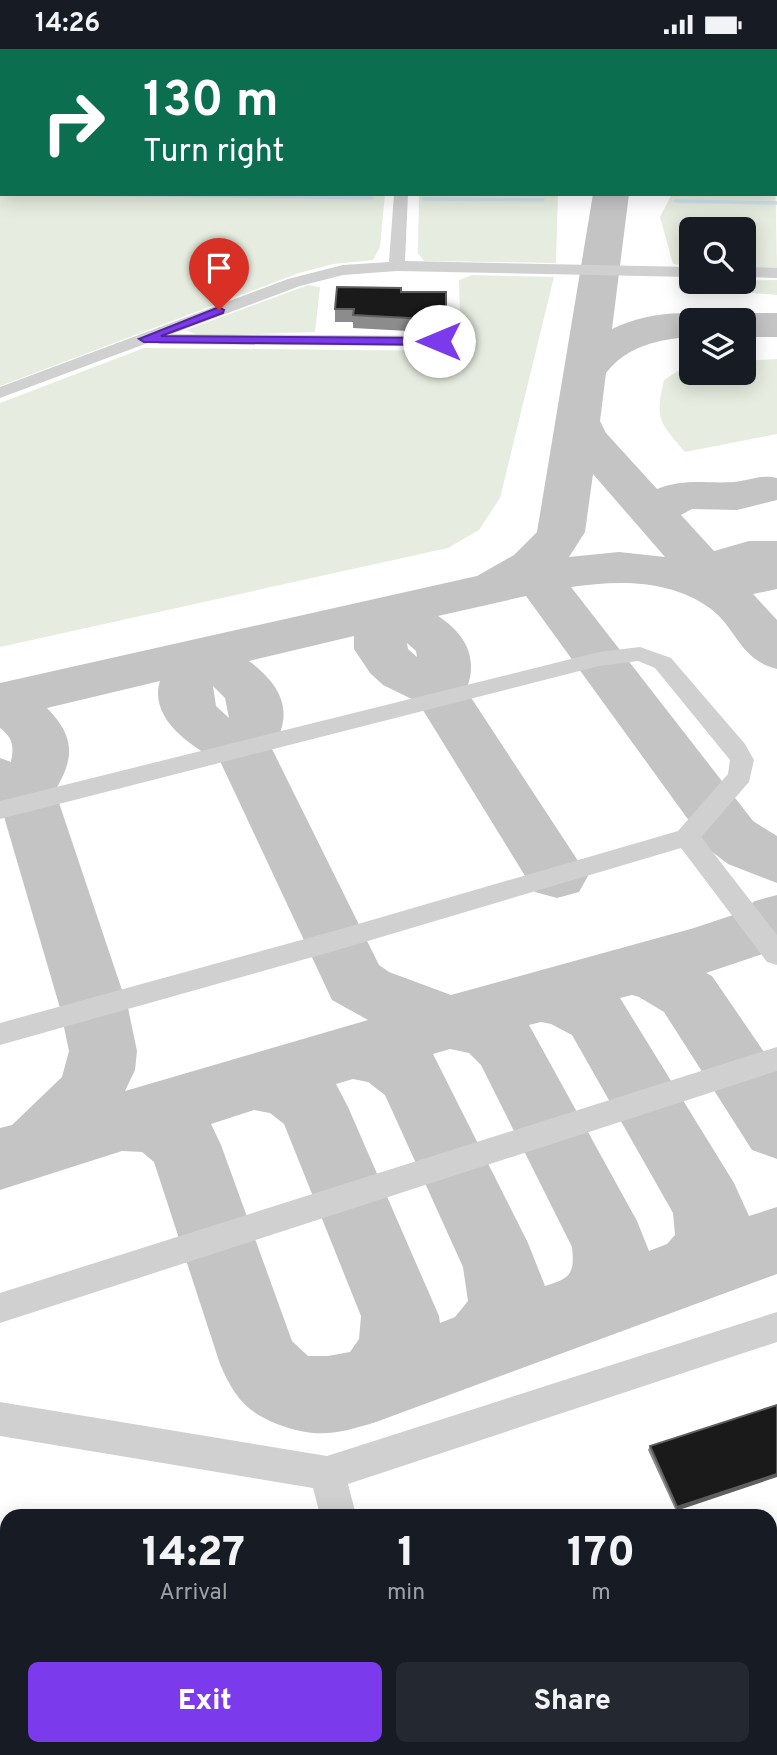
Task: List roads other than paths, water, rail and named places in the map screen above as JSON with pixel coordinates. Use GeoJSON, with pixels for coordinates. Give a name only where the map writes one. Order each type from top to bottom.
{"type":"FeatureCollection","features":[{"type":"Feature","properties":{"kind":"lane"},"geometry":{"type":"LineString","coordinates":[[397,266],[401,196]]}},
{"type":"Feature","properties":{"kind":"lane"},"geometry":{"type":"LineString","coordinates":[[0,393],[294,282],[343,270],[397,266],[679,272]]}},
{"type":"Feature","properties":{"kind":"lane"},"geometry":{"type":"LineString","coordinates":[[756,272],[777,273]]}},
{"type":"Feature","properties":{"kind":"lane"},"geometry":{"type":"LineString","coordinates":[[144,339],[439,341]]}},
{"type":"Feature","properties":{"kind":"lane"},"geometry":{"type":"LineString","coordinates":[[0,810],[599,659],[640,654],[663,663],[737,750],[742,760],[740,776],[687,838],[342,939],[0,1034]]}},
{"type":"Feature","properties":{"kind":"lane"},"geometry":{"type":"LineString","coordinates":[[687,838],[777,955]]}},
{"type":"Feature","properties":{"kind":"lane"},"geometry":{"type":"LineString","coordinates":[[0,1308],[777,1059]]}},
{"type":"Feature","properties":{"kind":"lane"},"geometry":{"type":"LineString","coordinates":[[0,1419],[327,1473],[777,1327]]}},
{"type":"Feature","properties":{"kind":"lane"},"geometry":{"type":"LineString","coordinates":[[327,1473],[336,1509]]}},
{"type":"Feature","properties":{"kind":"waterway"},"geometry":{"type":"LineString","coordinates":[[227,196],[372,198]]}},
{"type":"Feature","properties":{"kind":"waterway"},"geometry":{"type":"LineString","coordinates":[[424,199],[543,200]]}},
{"type":"Feature","properties":{"kind":"waterway"},"geometry":{"type":"LineString","coordinates":[[675,201],[777,203]]}}]}
